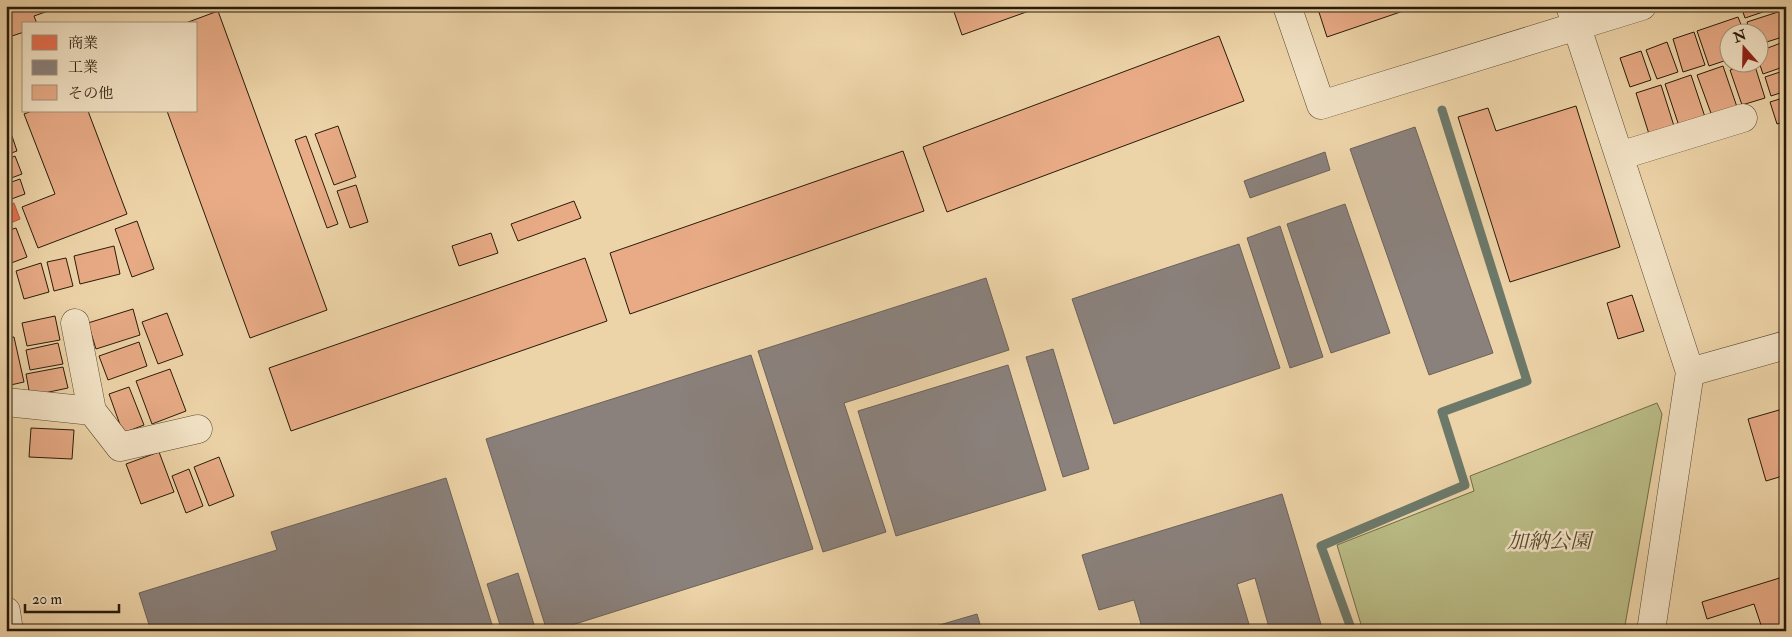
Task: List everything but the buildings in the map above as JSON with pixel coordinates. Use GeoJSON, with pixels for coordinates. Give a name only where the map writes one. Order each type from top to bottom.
{"type":"FeatureCollection","features":[{"type":"Feature","properties":{"kind":"street"},"geometry":{"type":"LineString","coordinates":[[1287,6],[1322,105],[1573,16],[1642,6]]}},
{"type":"Feature","properties":{"kind":"street"},"geometry":{"type":"LineString","coordinates":[[1573,16],[1690,372],[1651,631]]}},
{"type":"Feature","properties":{"kind":"street"},"geometry":{"type":"LineString","coordinates":[[1619,156],[1742,118]]}},
{"type":"Feature","properties":{"kind":"street"},"geometry":{"type":"LineString","coordinates":[[75,323],[92,411],[120,447],[198,429]]}},
{"type":"Feature","properties":{"kind":"street"},"geometry":{"type":"LineString","coordinates":[[1690,372],[1786,345]]}},
{"type":"Feature","properties":{"kind":"street"},"geometry":{"type":"LineString","coordinates":[[6,402],[92,411]]}},
{"type":"Feature","properties":{"kind":"street"},"geometry":{"type":"LineString","coordinates":[[6,611],[9,631]]}},
{"type":"Feature","properties":{"kind":"green space","name":"加納公園"},"geometry":{"type":"Polygon","coordinates":[[[1657,403],[1662,414],[1624,631],[1363,631],[1337,545],[1474,491],[1470,476],[1657,403]]]}},
{"type":"Feature","properties":{"kind":"waterway"},"geometry":{"type":"LineString","coordinates":[[1352,631],[1321,546],[1465,485],[1442,412],[1527,381],[1442,110]]}}]}
